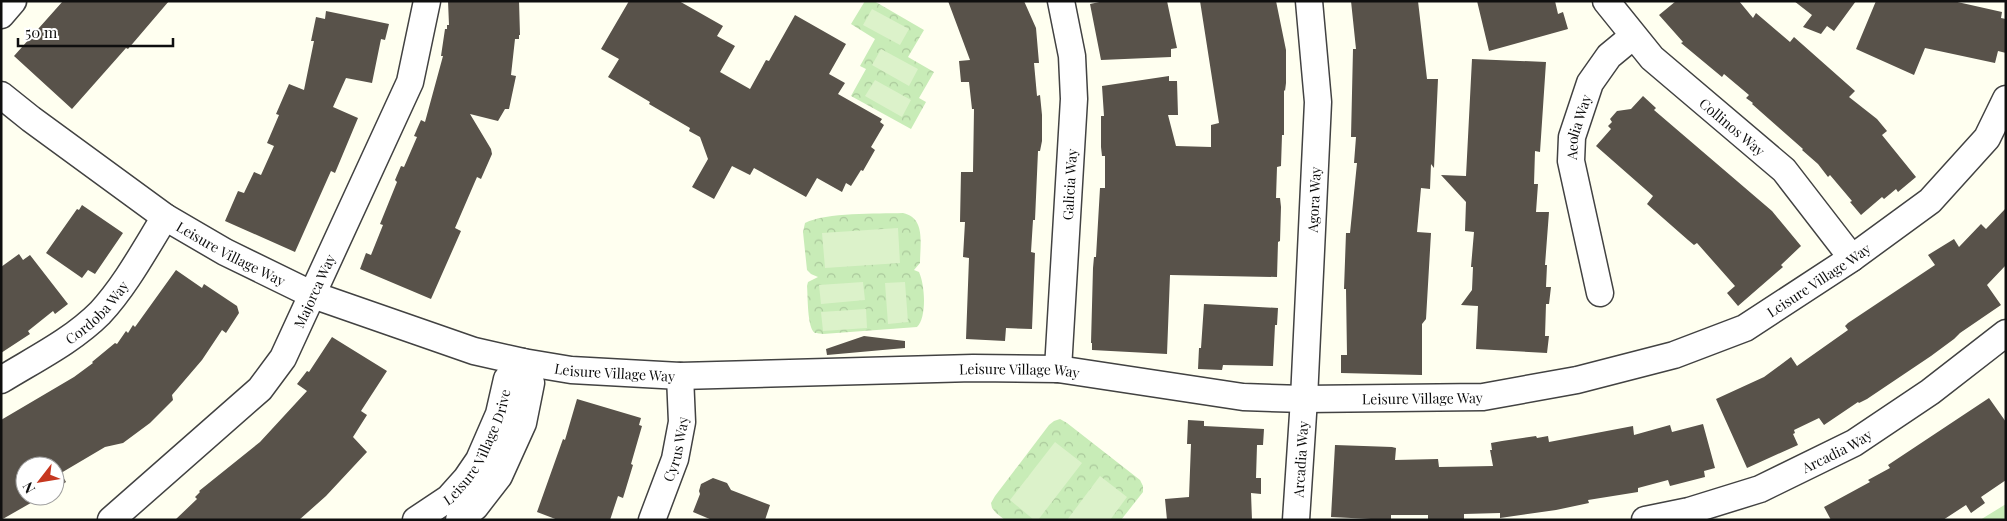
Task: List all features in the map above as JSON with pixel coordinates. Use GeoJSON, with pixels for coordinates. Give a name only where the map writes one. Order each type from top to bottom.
{"type":"FeatureCollection","features":[{"type":"Feature","properties":{"kind":"street"},"geometry":{"type":"LineString","coordinates":[[1,14],[13,1]]}},
{"type":"Feature","properties":{"kind":"street","name":"Majorca Way"},"geometry":{"type":"LineString","coordinates":[[111,520],[260,389],[283,358],[410,82],[427,1]]}},
{"type":"Feature","properties":{"kind":"street","name":"Galicia Way"},"geometry":{"type":"LineString","coordinates":[[1058,369],[1074,99],[1072,56],[1061,1]]}},
{"type":"Feature","properties":{"kind":"street","name":"Agora Way"},"geometry":{"type":"LineString","coordinates":[[1304,399],[1318,102],[1309,1]]}},
{"type":"Feature","properties":{"kind":"street","name":"Collinos Way"},"geometry":{"type":"LineString","coordinates":[[1606,1],[1632,36],[1652,58],[1784,170],[1852,258]]}},
{"type":"Feature","properties":{"kind":"street","name":"Aeolia Way"},"geometry":{"type":"LineString","coordinates":[[1600,294],[1571,161],[1572,137],[1590,83],[1609,56],[1632,36]]}},
{"type":"Feature","properties":{"kind":"street","name":"Leisure Village Way"},"geometry":{"type":"LineString","coordinates":[[1,95],[165,217],[225,252],[313,295],[474,351],[571,370],[680,376],[973,368],[1058,369],[1244,397],[1304,399],[1483,397],[1577,380],[1674,355],[1745,328],[1852,258],[1930,201],[1987,138],[2006,100]]}},
{"type":"Feature","properties":{"kind":"street","name":"Cordoba Way"},"geometry":{"type":"LineString","coordinates":[[1,380],[67,340],[100,313],[121,287],[165,217]]}},
{"type":"Feature","properties":{"kind":"street","name":"Arcadia Way"},"geometry":{"type":"LineString","coordinates":[[1645,520],[1689,511],[1760,489],[1854,443],[1930,392],[2006,333]]}},
{"type":"Feature","properties":{"kind":"street","name":"Leisure Village Drive"},"geometry":{"type":"LineString","coordinates":[[416,520],[449,498],[466,480],[479,460],[499,414],[507,379],[523,362],[531,383],[523,422],[499,476],[475,507],[459,520]]}},
{"type":"Feature","properties":{"kind":"street","name":"Cyrus Way"},"geometry":{"type":"LineString","coordinates":[[652,520],[675,460],[682,422],[680,376]]}},
{"type":"Feature","properties":{"kind":"street","name":"Arcadia Way"},"geometry":{"type":"LineString","coordinates":[[1296,520],[1304,399]]}},
{"type":"Feature","properties":{"kind":"green space"},"geometry":{"type":"Polygon","coordinates":[[[865,1],[874,1],[924,30],[908,57],[934,72],[919,98],[926,102],[911,129],[851,96],[866,69],[860,66],[875,39],[851,24],[865,1]]]}},
{"type":"Feature","properties":{"kind":"green space"},"geometry":{"type":"Polygon","coordinates":[[[872,9],[909,29],[900,45],[863,25],[872,9]]]}},
{"type":"Feature","properties":{"kind":"green space"},"geometry":{"type":"Polygon","coordinates":[[[881,49],[918,69],[909,86],[872,65],[881,49]]]}},
{"type":"Feature","properties":{"kind":"green space"},"geometry":{"type":"Polygon","coordinates":[[[875,80],[911,100],[902,117],[865,96],[875,80]]]}},
{"type":"Feature","properties":{"kind":"green space"},"geometry":{"type":"Polygon","coordinates":[[[903,213],[915,220],[921,240],[920,263],[914,270],[919,272],[921,278],[924,292],[924,309],[917,327],[815,333],[812,330],[809,319],[807,286],[808,282],[818,277],[807,270],[803,232],[805,223],[814,219],[839,215],[903,213]]]}},
{"type":"Feature","properties":{"kind":"green space"},"geometry":{"type":"Polygon","coordinates":[[[898,228],[900,263],[825,268],[822,233],[898,228]]]}},
{"type":"Feature","properties":{"kind":"green space"},"geometry":{"type":"Polygon","coordinates":[[[863,282],[865,300],[821,304],[819,285],[863,282]]]}},
{"type":"Feature","properties":{"kind":"green space"},"geometry":{"type":"Polygon","coordinates":[[[905,282],[908,322],[888,324],[885,283],[905,282]]]}},
{"type":"Feature","properties":{"kind":"green space"},"geometry":{"type":"Polygon","coordinates":[[[866,309],[867,328],[823,331],[821,312],[866,309]]]}},
{"type":"Feature","properties":{"kind":"green space"},"geometry":{"type":"Polygon","coordinates":[[[1060,419],[1140,480],[1143,492],[1121,520],[1005,520],[992,508],[991,503],[995,496],[1049,425],[1060,419]]]}},
{"type":"Feature","properties":{"kind":"green space"},"geometry":{"type":"Polygon","coordinates":[[[1055,442],[1082,463],[1038,520],[1034,520],[1010,500],[1055,442]]]}},
{"type":"Feature","properties":{"kind":"green space"},"geometry":{"type":"Polygon","coordinates":[[[1100,476],[1127,497],[1110,520],[1067,520],[1100,476]]]}},
{"type":"Feature","properties":{"kind":"green space"},"geometry":{"type":"Polygon","coordinates":[[[2006,504],[2006,520],[1980,520],[2006,504]]]}},
{"type":"Feature","properties":{"kind":"building"},"geometry":{"type":"Polygon","coordinates":[[[63,1],[169,1],[128,49],[126,48],[72,109],[14,56],[63,1]]]}},
{"type":"Feature","properties":{"kind":"building"},"geometry":{"type":"Polygon","coordinates":[[[448,1],[519,1],[520,35],[519,39],[515,39],[511,75],[516,76],[509,109],[505,109],[498,121],[470,114],[491,149],[492,154],[481,179],[477,177],[455,228],[461,231],[431,299],[360,269],[366,253],[371,255],[383,225],[380,224],[397,182],[395,180],[401,166],[404,167],[417,137],[414,136],[421,120],[425,122],[443,56],[441,56],[445,29],[449,25],[448,1]]]}},
{"type":"Feature","properties":{"kind":"building"},"geometry":{"type":"Polygon","coordinates":[[[629,1],[679,1],[723,26],[717,36],[735,46],[720,72],[750,89],[766,60],[769,61],[795,15],[846,44],[829,74],[845,83],[838,94],[882,119],[880,122],[884,125],[871,147],[875,150],[863,171],[861,170],[851,186],[846,183],[842,192],[817,178],[806,197],[754,168],[750,175],[732,166],[714,199],[692,187],[708,159],[700,137],[689,131],[690,128],[608,77],[619,59],[601,49],[629,1]]]}},
{"type":"Feature","properties":{"kind":"building"},"geometry":{"type":"Polygon","coordinates":[[[948,1],[1024,1],[1036,28],[1039,63],[1034,63],[1037,96],[1040,95],[1042,141],[1040,151],[1038,151],[1035,220],[1033,220],[1031,252],[1035,253],[1032,329],[1006,328],[1005,341],[966,339],[969,258],[963,257],[965,222],[960,222],[961,172],[973,172],[974,109],[972,109],[969,82],[961,82],[959,61],[970,60],[948,1]]]}},
{"type":"Feature","properties":{"kind":"building"},"geometry":{"type":"Polygon","coordinates":[[[1104,1],[1167,1],[1177,48],[1171,49],[1171,57],[1101,60],[1090,4],[1104,1]]]}},
{"type":"Feature","properties":{"kind":"building"},"geometry":{"type":"Polygon","coordinates":[[[1200,1],[1276,1],[1286,50],[1284,135],[1282,135],[1281,166],[1277,167],[1276,198],[1280,198],[1281,207],[1277,277],[1170,275],[1167,354],[1092,350],[1093,268],[1094,257],[1096,257],[1100,188],[1105,188],[1105,156],[1102,156],[1101,147],[1101,116],[1104,116],[1102,86],[1169,76],[1169,81],[1177,81],[1178,115],[1168,115],[1176,146],[1211,147],[1211,125],[1219,123],[1200,1]]]}},
{"type":"Feature","properties":{"kind":"building"},"geometry":{"type":"Polygon","coordinates":[[[1351,1],[1418,1],[1427,79],[1438,79],[1434,168],[1431,164],[1430,189],[1421,188],[1417,232],[1431,233],[1426,319],[1422,324],[1422,375],[1341,373],[1341,355],[1347,355],[1346,289],[1344,289],[1346,233],[1350,233],[1357,163],[1354,163],[1356,137],[1351,137],[1353,49],[1356,49],[1351,1]]]}},
{"type":"Feature","properties":{"kind":"building"},"geometry":{"type":"Polygon","coordinates":[[[1477,1],[1555,1],[1558,14],[1563,12],[1568,29],[1489,51],[1477,1]]]}},
{"type":"Feature","properties":{"kind":"building"},"geometry":{"type":"Polygon","coordinates":[[[1676,1],[1739,1],[1753,18],[1756,13],[1790,42],[1794,37],[1855,91],[1849,97],[1877,119],[1887,131],[1882,135],[1916,177],[1898,192],[1896,189],[1884,199],[1882,197],[1861,215],[1830,175],[1828,177],[1803,149],[1752,104],[1746,98],[1749,95],[1724,74],[1722,77],[1681,43],[1683,42],[1659,15],[1676,1]]]}},
{"type":"Feature","properties":{"kind":"building"},"geometry":{"type":"Polygon","coordinates":[[[1794,1],[1856,1],[1834,31],[1827,26],[1821,34],[1803,27],[1812,15],[1794,1]]]}},
{"type":"Feature","properties":{"kind":"building"},"geometry":{"type":"Polygon","coordinates":[[[1876,1],[1953,1],[2002,12],[2001,18],[2006,19],[2006,53],[1998,51],[1995,63],[1925,48],[1914,75],[1856,49],[1876,1]]]}},
{"type":"Feature","properties":{"kind":"building"},"geometry":{"type":"Polygon","coordinates":[[[326,11],[389,24],[385,40],[381,39],[372,83],[346,78],[333,107],[358,118],[335,173],[331,171],[295,252],[225,221],[238,191],[244,193],[254,172],[261,175],[274,146],[267,143],[279,115],[276,114],[289,84],[304,90],[314,41],[311,41],[316,17],[325,19],[326,11]]]}},
{"type":"Feature","properties":{"kind":"building"},"geometry":{"type":"Polygon","coordinates":[[[1472,59],[1546,62],[1540,152],[1535,151],[1534,184],[1538,184],[1536,212],[1549,212],[1545,265],[1547,265],[1546,287],[1551,287],[1549,304],[1546,304],[1545,336],[1549,336],[1547,353],[1476,349],[1478,306],[1461,305],[1472,290],[1473,267],[1471,267],[1474,232],[1465,231],[1466,202],[1441,175],[1466,176],[1472,59]]]}},
{"type":"Feature","properties":{"kind":"building"},"geometry":{"type":"Polygon","coordinates":[[[1643,96],[1656,108],[1654,110],[1772,211],[1801,246],[1781,265],[1783,267],[1738,306],[1727,293],[1735,286],[1697,243],[1694,245],[1647,204],[1653,196],[1596,146],[1611,129],[1608,126],[1612,122],[1610,119],[1617,111],[1631,109],[1643,96]]]}},
{"type":"Feature","properties":{"kind":"building"},"geometry":{"type":"Polygon","coordinates":[[[82,205],[123,233],[95,274],[88,270],[82,278],[46,253],[77,209],[79,210],[82,205]]]}},
{"type":"Feature","properties":{"kind":"building"},"geometry":{"type":"Polygon","coordinates":[[[2006,208],[2006,265],[1987,285],[2001,305],[1960,333],[1931,356],[1824,425],[1819,418],[1794,430],[1795,433],[1793,434],[1798,445],[1747,468],[1716,399],[1764,377],[1791,357],[1797,366],[1848,330],[1845,326],[1848,323],[1935,265],[1928,255],[1954,239],[1959,247],[1981,224],[1986,229],[2006,208]]]}},
{"type":"Feature","properties":{"kind":"building"},"geometry":{"type":"Polygon","coordinates":[[[19,254],[23,260],[30,255],[68,304],[55,314],[53,311],[28,331],[30,334],[1,353],[1,267],[19,254]]]}},
{"type":"Feature","properties":{"kind":"building"},"geometry":{"type":"Polygon","coordinates":[[[176,270],[202,288],[204,284],[237,306],[239,313],[226,333],[222,330],[202,360],[172,395],[173,400],[150,423],[123,443],[105,447],[65,471],[65,456],[15,456],[15,506],[26,506],[1,520],[1,420],[74,377],[115,343],[117,344],[133,325],[135,327],[176,270]]]}},
{"type":"Feature","properties":{"kind":"building"},"geometry":{"type":"Polygon","coordinates":[[[1204,304],[1278,308],[1277,325],[1275,325],[1273,366],[1223,365],[1222,370],[1198,369],[1204,304]]]}},
{"type":"Feature","properties":{"kind":"building"},"geometry":{"type":"Polygon","coordinates":[[[864,336],[905,341],[905,348],[827,355],[826,349],[864,336]]]}},
{"type":"Feature","properties":{"kind":"building"},"geometry":{"type":"Polygon","coordinates":[[[332,337],[387,371],[361,411],[367,415],[353,437],[367,452],[326,496],[299,520],[175,520],[197,499],[195,497],[199,491],[260,442],[307,391],[297,384],[307,371],[309,372],[332,337]]]}},
{"type":"Feature","properties":{"kind":"building"},"geometry":{"type":"Polygon","coordinates":[[[1989,398],[2006,422],[2006,480],[1981,497],[1985,503],[1971,513],[1966,505],[1943,520],[1831,520],[1824,507],[1870,482],[1868,480],[1890,468],[1888,465],[1989,398]]]}},
{"type":"Feature","properties":{"kind":"building"},"geometry":{"type":"Polygon","coordinates":[[[577,399],[641,418],[639,425],[642,426],[623,498],[618,496],[610,520],[558,520],[537,512],[563,439],[565,440],[577,399]]]}},
{"type":"Feature","properties":{"kind":"building"},"geometry":{"type":"Polygon","coordinates":[[[1188,420],[1204,421],[1204,426],[1264,429],[1263,445],[1257,445],[1256,478],[1261,478],[1261,494],[1251,493],[1252,520],[1167,520],[1165,499],[1189,497],[1191,444],[1187,444],[1188,420]]]}},
{"type":"Feature","properties":{"kind":"building"},"geometry":{"type":"Polygon","coordinates":[[[1703,424],[1715,468],[1704,471],[1705,477],[1670,486],[1668,480],[1638,488],[1638,492],[1588,500],[1589,503],[1556,510],[1500,518],[1500,513],[1464,514],[1464,520],[1428,520],[1428,515],[1391,515],[1391,520],[1331,517],[1335,445],[1392,447],[1396,448],[1395,460],[1438,459],[1439,467],[1493,466],[1490,450],[1492,450],[1491,443],[1536,436],[1537,438],[1548,436],[1549,442],[1633,426],[1634,435],[1670,425],[1672,432],[1703,424]]]}},
{"type":"Feature","properties":{"kind":"building"},"geometry":{"type":"Polygon","coordinates":[[[713,478],[727,483],[731,490],[770,505],[765,520],[712,520],[693,512],[700,494],[701,484],[713,478]]]}}]}
